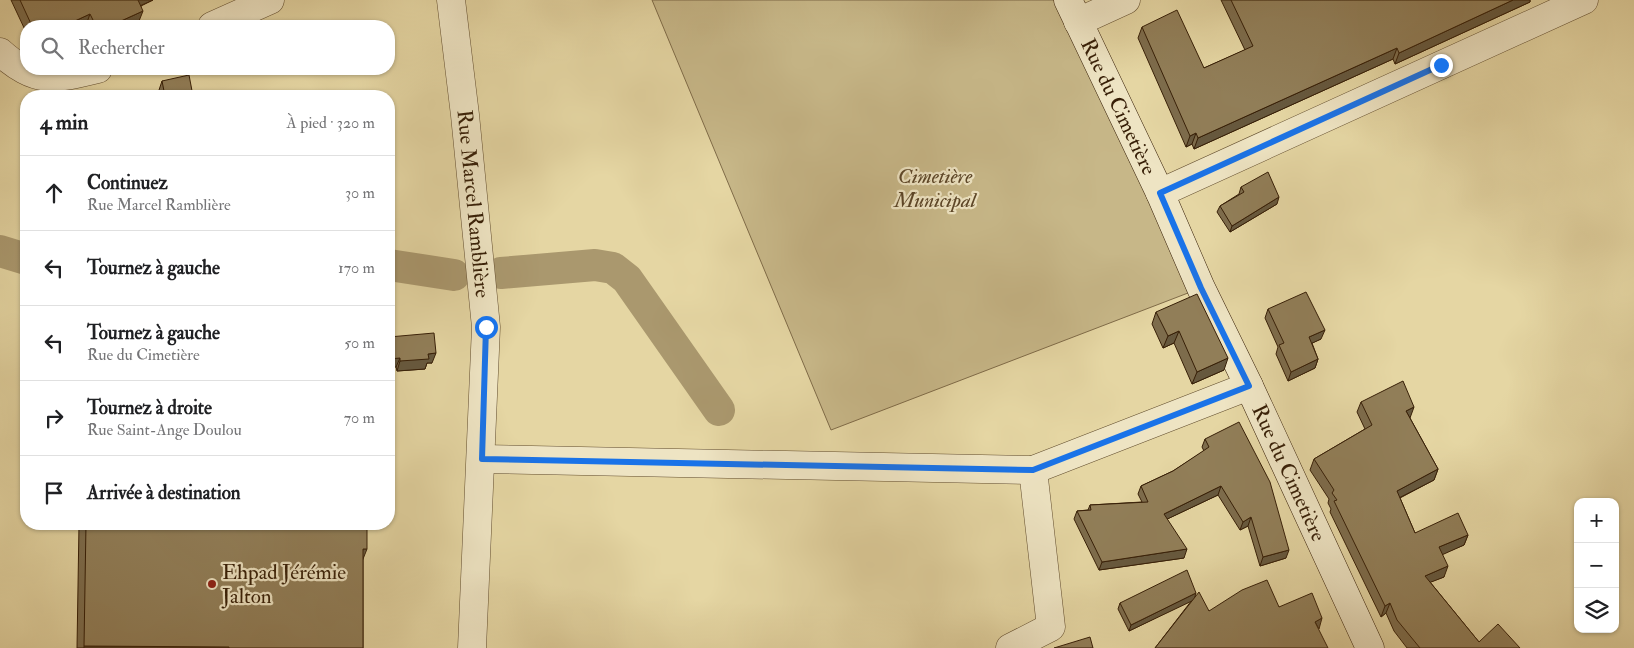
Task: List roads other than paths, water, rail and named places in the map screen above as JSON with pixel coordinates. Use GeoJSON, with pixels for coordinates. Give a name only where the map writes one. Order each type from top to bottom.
{"type":"FeatureCollection","features":[{"type":"Feature","properties":{"kind":"street"},"geometry":{"type":"LineString","coordinates":[[225,20],[270,0]]}},
{"type":"Feature","properties":{"kind":"street","name":"Rue Marcel Ramblière"},"geometry":{"type":"LineString","coordinates":[[450,0],[465,115],[486,327],[482,459],[472,648]]}},
{"type":"Feature","properties":{"kind":"street"},"geometry":{"type":"LineString","coordinates":[[1073,11],[1126,0]]}},
{"type":"Feature","properties":{"kind":"street"},"geometry":{"type":"LineString","coordinates":[[1160,193],[1584,0]]}},
{"type":"Feature","properties":{"kind":"street","name":"Rue du Cimetière"},"geometry":{"type":"LineString","coordinates":[[1073,11],[1160,193],[1201,288],[1249,386],[1370,648]]}},
{"type":"Feature","properties":{"kind":"street"},"geometry":{"type":"LineString","coordinates":[[0,52],[20,69]]}},
{"type":"Feature","properties":{"kind":"street"},"geometry":{"type":"LineString","coordinates":[[35,75],[74,75]]}},
{"type":"Feature","properties":{"kind":"street"},"geometry":{"type":"LineString","coordinates":[[482,459],[1033,470],[1249,386]]}},
{"type":"Feature","properties":{"kind":"street"},"geometry":{"type":"LineString","coordinates":[[1010,648],[1051,627],[1033,470]]}},
{"type":"Feature","properties":{"kind":"waterway"},"geometry":{"type":"LineString","coordinates":[[0,251],[20,257]]}},
{"type":"Feature","properties":{"kind":"waterway"},"geometry":{"type":"LineString","coordinates":[[501,273],[595,265],[613,268],[627,279],[719,410]]}},
{"type":"Feature","properties":{"kind":"waterway"},"geometry":{"type":"LineString","coordinates":[[395,266],[454,275]]}},
{"type":"Feature","properties":{"kind":"place","name":"Ehpad Jérémie Jalton"},"geometry":{"type":"Point","coordinates":[212,584]}},
{"type":"Feature","properties":{"kind":"park label","name":"Cimetière Municipal"},"geometry":{"type":"Point","coordinates":[935,188]}}]}
